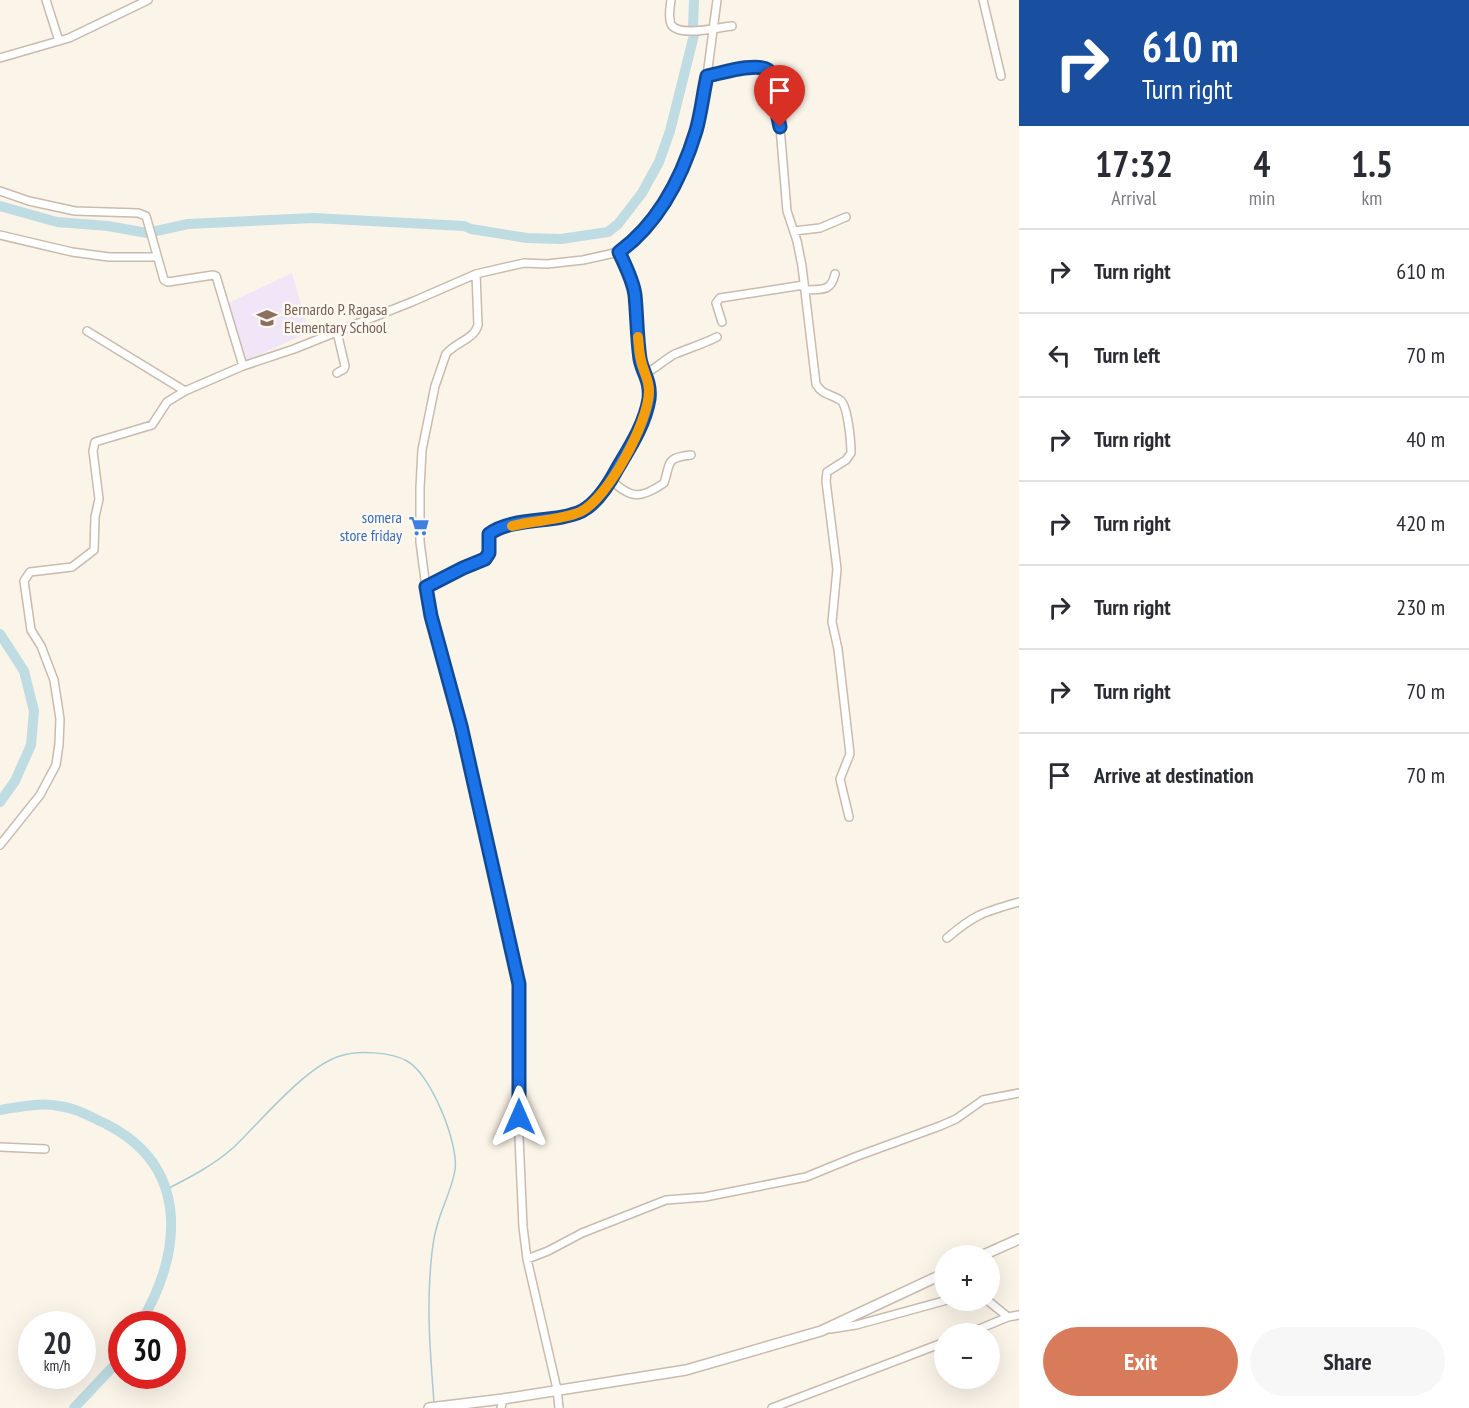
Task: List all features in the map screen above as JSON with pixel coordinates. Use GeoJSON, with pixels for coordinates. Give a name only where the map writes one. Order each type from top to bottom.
{"type":"FeatureCollection","features":[{"type":"Feature","properties":{"kind":"street"},"geometry":{"type":"LineString","coordinates":[[46,0],[59,41]]}},
{"type":"Feature","properties":{"kind":"street"},"geometry":{"type":"LineString","coordinates":[[0,58],[82,32],[148,0]]}},
{"type":"Feature","properties":{"kind":"street"},"geometry":{"type":"LineString","coordinates":[[671,0],[669,19],[676,30],[732,26]]}},
{"type":"Feature","properties":{"kind":"street"},"geometry":{"type":"LineString","coordinates":[[0,845],[40,795],[56,765],[59,744],[60,719],[54,680],[41,646],[31,630],[24,581],[30,572],[72,567],[94,550],[95,517],[99,500],[93,451],[95,442],[152,425],[167,402],[185,391],[243,366],[337,332],[476,274],[524,263],[569,262],[619,252],[641,234],[667,201],[696,131],[707,76],[717,0]]}},
{"type":"Feature","properties":{"kind":"street"},"geometry":{"type":"LineString","coordinates":[[983,0],[1001,76]]}},
{"type":"Feature","properties":{"kind":"street"},"geometry":{"type":"LineString","coordinates":[[707,76],[760,66],[768,70],[780,127],[787,211],[799,247],[816,384],[819,390],[839,399],[845,405],[851,448],[850,457],[827,472],[826,481],[837,569],[832,622],[838,649],[850,754],[840,779],[849,817]]}},
{"type":"Feature","properties":{"kind":"street"},"geometry":{"type":"LineString","coordinates":[[0,191],[28,201],[75,211],[138,213],[148,219],[166,282],[213,274],[216,276],[243,366]]}},
{"type":"Feature","properties":{"kind":"street"},"geometry":{"type":"LineString","coordinates":[[794,231],[820,228],[846,217]]}},
{"type":"Feature","properties":{"kind":"street"},"geometry":{"type":"LineString","coordinates":[[0,235],[72,252],[109,257],[157,256]]}},
{"type":"Feature","properties":{"kind":"street"},"geometry":{"type":"LineString","coordinates":[[426,587],[485,559],[489,553],[489,534],[531,521],[558,518],[581,511],[594,502],[611,480],[638,433],[649,389],[646,373],[640,360],[635,294],[619,252]]}},
{"type":"Feature","properties":{"kind":"street"},"geometry":{"type":"LineString","coordinates":[[476,274],[477,331],[450,349],[444,357],[432,402],[422,450],[420,542],[431,616],[461,726],[519,984],[519,1137],[526,1259],[557,1389],[559,1408]]}},
{"type":"Feature","properties":{"kind":"street"},"geometry":{"type":"LineString","coordinates":[[722,322],[716,303],[720,298],[805,288],[829,288],[836,274]]}},
{"type":"Feature","properties":{"kind":"street"},"geometry":{"type":"LineString","coordinates":[[87,331],[185,391]]}},
{"type":"Feature","properties":{"kind":"street"},"geometry":{"type":"LineString","coordinates":[[337,332],[345,362],[344,369],[337,373]]}},
{"type":"Feature","properties":{"kind":"street"},"geometry":{"type":"LineString","coordinates":[[646,373],[674,355],[717,337]]}},
{"type":"Feature","properties":{"kind":"street"},"geometry":{"type":"LineString","coordinates":[[611,480],[628,493],[635,496],[641,495],[664,483],[668,464],[674,458],[691,455]]}},
{"type":"Feature","properties":{"kind":"street"},"geometry":{"type":"LineString","coordinates":[[947,938],[971,918],[987,910],[1019,902]]}},
{"type":"Feature","properties":{"kind":"street"},"geometry":{"type":"LineString","coordinates":[[526,1259],[548,1251],[582,1233],[646,1210],[666,1200],[705,1197],[806,1177],[940,1126],[956,1119],[983,1100],[1019,1093]]}},
{"type":"Feature","properties":{"kind":"street"},"geometry":{"type":"LineString","coordinates":[[0,1147],[45,1149]]}},
{"type":"Feature","properties":{"kind":"street"},"geometry":{"type":"LineString","coordinates":[[1000,1248],[1019,1239]]}},
{"type":"Feature","properties":{"kind":"street"},"geometry":{"type":"LineString","coordinates":[[821,1331],[934,1278]]}},
{"type":"Feature","properties":{"kind":"street"},"geometry":{"type":"LineString","coordinates":[[429,1408],[502,1403],[557,1389],[639,1379],[686,1370],[821,1331],[856,1325],[934,1304]]}},
{"type":"Feature","properties":{"kind":"street"},"geometry":{"type":"LineString","coordinates":[[1000,1311],[1008,1317]]}},
{"type":"Feature","properties":{"kind":"street"},"geometry":{"type":"LineString","coordinates":[[994,1323],[1019,1315]]}},
{"type":"Feature","properties":{"kind":"street"},"geometry":{"type":"LineString","coordinates":[[772,1408],[934,1346]]}},
{"type":"Feature","properties":{"kind":"shaded area","name":"Bernardo P. Ragasa Elementary School"},"geometry":{"type":"Polygon","coordinates":[[[292,273],[309,332],[243,362],[224,305],[292,273]]]}},
{"type":"Feature","properties":{"kind":"waterway"},"geometry":{"type":"LineString","coordinates":[[693,27],[694,0]]}},
{"type":"Feature","properties":{"kind":"waterway"},"geometry":{"type":"LineString","coordinates":[[0,206],[57,222],[108,226],[147,233],[188,224],[314,218],[464,226],[527,238],[561,239],[608,232],[618,224],[642,193],[659,162],[670,131],[694,35]]}},
{"type":"Feature","properties":{"kind":"waterway"},"geometry":{"type":"LineString","coordinates":[[0,634],[24,671],[34,711],[31,745],[15,781],[0,802]]}},
{"type":"Feature","properties":{"kind":"waterway"},"geometry":{"type":"LineString","coordinates":[[165,1190],[201,1171],[226,1154],[298,1083],[327,1062],[347,1054],[384,1054],[407,1061],[416,1068],[434,1094],[442,1111],[453,1144],[455,1158],[454,1177],[435,1232],[431,1257],[429,1324],[434,1403]]}},
{"type":"Feature","properties":{"kind":"waterway"},"geometry":{"type":"LineString","coordinates":[[0,1110],[30,1105],[52,1105],[77,1111],[106,1124],[134,1142],[153,1163],[165,1187],[171,1214],[170,1241],[164,1269],[147,1311]]}},
{"type":"Feature","properties":{"kind":"waterway"},"geometry":{"type":"LineString","coordinates":[[74,1408],[108,1372]]}},
{"type":"Feature","properties":{"kind":"slow traffic"},"geometry":{"type":"LineString","coordinates":[[512,526],[558,518],[581,511],[594,502],[611,480],[638,433],[648,400],[648,379],[641,363],[638,337]]}},
{"type":"Feature","properties":{"kind":"place","name":"Bernardo P. Ragasa Elementary School"},"geometry":{"type":"Point","coordinates":[267,318]}},
{"type":"Feature","properties":{"kind":"place","name":"somera store friday"},"geometry":{"type":"Point","coordinates":[419,526]}},
{"type":"Feature","properties":{"kind":"route"},"geometry":{"type":"LineString","coordinates":[[519,1117],[519,984],[461,726],[431,616],[426,587],[485,559],[489,553],[489,534],[495,531],[531,521],[574,514],[586,508],[594,502],[611,480],[632,444],[647,407],[649,389],[648,379],[640,360],[635,294],[619,252],[633,242],[667,201],[696,131],[707,76],[752,67],[766,67],[780,127]]}}]}
